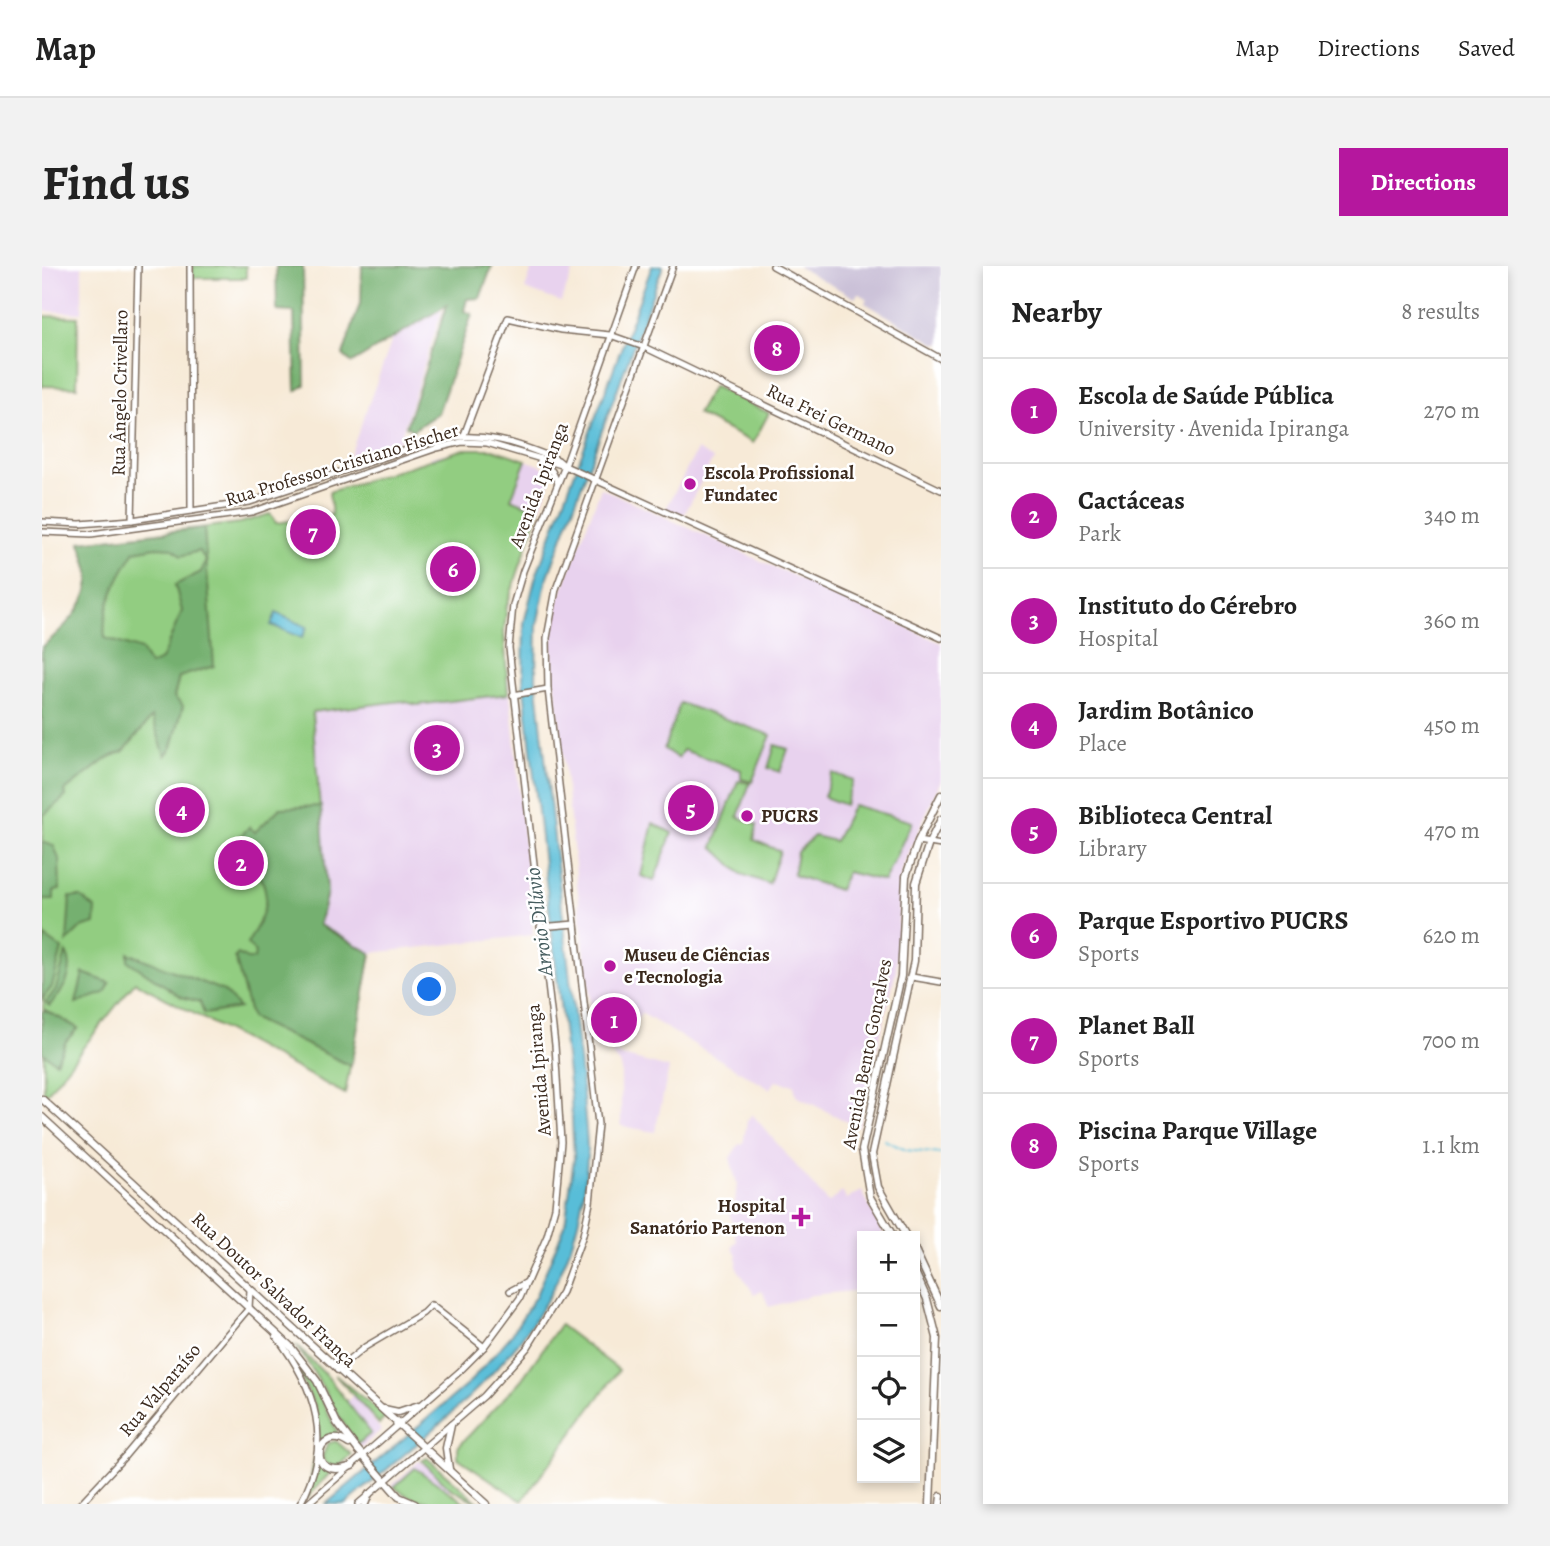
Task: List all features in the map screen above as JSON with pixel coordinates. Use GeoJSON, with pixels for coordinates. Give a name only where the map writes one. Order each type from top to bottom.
{"type":"FeatureCollection","features":[{"type":"Feature","properties":{"kind":"main road","name":"Rua Ângelo Crivellaro"},"geometry":{"type":"LineString","coordinates":[[132,520],[138,266]]}},
{"type":"Feature","properties":{"kind":"main road"},"geometry":{"type":"LineString","coordinates":[[190,266],[191,521]]}},
{"type":"Feature","properties":{"kind":"main road","name":"Avenida Ipiranga"},"geometry":{"type":"LineString","coordinates":[[307,1504],[459,1372],[484,1347],[512,1311],[527,1282],[547,1236],[555,1207],[561,1142],[555,1045],[509,648],[513,605],[523,571],[567,467],[610,335],[636,266]]}},
{"type":"Feature","properties":{"kind":"main road"},"geometry":{"type":"LineString","coordinates":[[358,1504],[421,1445],[451,1425],[484,1396],[540,1330],[562,1292],[583,1235],[590,1203],[597,1124],[545,689],[547,638],[556,590],[641,346],[673,266]]}},
{"type":"Feature","properties":{"kind":"main road"},"geometry":{"type":"LineString","coordinates":[[773,266],[940,357]]}},
{"type":"Feature","properties":{"kind":"main road","name":"Rua Frei Germano"},"geometry":{"type":"LineString","coordinates":[[464,435],[508,318],[540,327],[610,335],[641,346],[941,490]]}},
{"type":"Feature","properties":{"kind":"main road","name":"Rua Professor Cristiano Fischer"},"geometry":{"type":"LineString","coordinates":[[42,522],[80,524],[132,520],[250,502],[433,441],[464,435],[488,436],[517,443],[941,638]]}},
{"type":"Feature","properties":{"kind":"main road"},"geometry":{"type":"LineString","coordinates":[[462,442],[488,436]]}},
{"type":"Feature","properties":{"kind":"main road","name":"Rua Professor Cristiano Fischer"},"geometry":{"type":"LineString","coordinates":[[42,532],[90,534],[252,512],[462,442],[500,445],[567,467]]}},
{"type":"Feature","properties":{"kind":"main road"},"geometry":{"type":"LineString","coordinates":[[535,457],[552,471],[558,483]]}},
{"type":"Feature","properties":{"kind":"main road"},"geometry":{"type":"LineString","coordinates":[[337,473],[339,482]]}},
{"type":"Feature","properties":{"kind":"main road"},"geometry":{"type":"LineString","coordinates":[[513,695],[545,689]]}},
{"type":"Feature","properties":{"kind":"main road","name":"Avenida Bento Gonçalves"},"geometry":{"type":"LineString","coordinates":[[890,1231],[870,1197],[862,1150],[901,976],[906,876],[918,841],[941,795]]}},
{"type":"Feature","properties":{"kind":"main road","name":"Avenida Bento Gonçalves"},"geometry":{"type":"LineString","coordinates":[[903,1231],[878,1187],[872,1154],[912,977],[916,883],[929,843],[941,819]]}},
{"type":"Feature","properties":{"kind":"main road"},"geometry":{"type":"LineString","coordinates":[[918,841],[941,845]]}},
{"type":"Feature","properties":{"kind":"main road"},"geometry":{"type":"LineString","coordinates":[[540,927],[572,924]]}},
{"type":"Feature","properties":{"kind":"main road"},"geometry":{"type":"LineString","coordinates":[[912,977],[941,982]]}},
{"type":"Feature","properties":{"kind":"main road","name":"Rua Doutor Salvador França"},"geometry":{"type":"LineString","coordinates":[[43,1103],[486,1504]]}},
{"type":"Feature","properties":{"kind":"main road","name":"Rua Doutor Salvador França"},"geometry":{"type":"LineString","coordinates":[[42,1116],[305,1362],[337,1423],[356,1449],[399,1497],[415,1504]]}},
{"type":"Feature","properties":{"kind":"main road"},"geometry":{"type":"LineString","coordinates":[[920,1261],[941,1306]]}},
{"type":"Feature","properties":{"kind":"main road"},"geometry":{"type":"LineString","coordinates":[[510,1292],[527,1282]]}},
{"type":"Feature","properties":{"kind":"main road"},"geometry":{"type":"LineString","coordinates":[[920,1284],[932,1313],[939,1368],[930,1504]]}},
{"type":"Feature","properties":{"kind":"main road"},"geometry":{"type":"LineString","coordinates":[[249,1308],[250,1290]]}},
{"type":"Feature","properties":{"kind":"main road"},"geometry":{"type":"LineString","coordinates":[[511,1302],[512,1311]]}},
{"type":"Feature","properties":{"kind":"main road"},"geometry":{"type":"LineString","coordinates":[[337,1371],[365,1347],[423,1313],[431,1305],[484,1347]]}},
{"type":"Feature","properties":{"kind":"main road","name":"Rua Valparaíso"},"geometry":{"type":"LineString","coordinates":[[80,1504],[125,1456],[249,1308]]}},
{"type":"Feature","properties":{"kind":"main road","name":"Rua Doutor Salvador França"},"geometry":{"type":"LineString","coordinates":[[262,1320],[293,1361],[316,1407],[316,1458],[311,1480],[300,1504]]}},
{"type":"Feature","properties":{"kind":"main road"},"geometry":{"type":"LineString","coordinates":[[377,1404],[397,1412],[419,1405]]}},
{"type":"Feature","properties":{"kind":"main road"},"geometry":{"type":"LineString","coordinates":[[449,1471],[446,1448],[451,1425]]}},
{"type":"Feature","properties":{"kind":"main road"},"geometry":{"type":"LineString","coordinates":[[352,1466],[342,1469],[328,1468],[321,1462],[320,1448],[327,1441],[337,1438],[356,1449]]}},
{"type":"Feature","properties":{"kind":"main road"},"geometry":{"type":"LineString","coordinates":[[390,1488],[396,1504]]}},
{"type":"Feature","properties":{"kind":"main road"},"geometry":{"type":"LineString","coordinates":[[365,1504],[369,1494]]}},
{"type":"Feature","properties":{"kind":"main road"},"geometry":{"type":"LineString","coordinates":[[940,1504],[941,1496]]}},
{"type":"Feature","properties":{"kind":"shaded area"},"geometry":{"type":"Polygon","coordinates":[[[42,266],[82,266],[82,313],[42,311],[42,266]]]}},
{"type":"Feature","properties":{"kind":"shaded area"},"geometry":{"type":"Polygon","coordinates":[[[533,266],[575,266],[561,302],[525,289],[533,266]]]}},
{"type":"Feature","properties":{"kind":"shaded area"},"geometry":{"type":"Polygon","coordinates":[[[797,266],[941,266],[941,344],[936,344],[865,303],[867,298],[858,293],[855,298],[797,266]]]}},
{"type":"Feature","properties":{"kind":"shaded area"},"geometry":{"type":"Polygon","coordinates":[[[442,310],[399,442],[347,463],[392,340],[442,310]]]}},
{"type":"Feature","properties":{"kind":"shaded area"},"geometry":{"type":"Polygon","coordinates":[[[464,449],[493,449],[542,466],[549,473],[550,482],[513,580],[504,631],[533,935],[371,953],[319,925],[327,892],[312,712],[402,701],[431,457],[464,449]]]}},
{"type":"Feature","properties":{"kind":"shaded area","name":"Escola Profissional Fundatec"},"geometry":{"type":"Polygon","coordinates":[[[697,450],[713,459],[683,517],[666,509],[697,450]]]}},
{"type":"Feature","properties":{"kind":"shaded area","name":"PUCRS"},"geometry":{"type":"Polygon","coordinates":[[[601,488],[941,643],[941,780],[901,870],[896,971],[858,1127],[796,1096],[794,1085],[776,1081],[770,1089],[641,1013],[622,1047],[594,1038],[551,644],[558,601],[601,488]]]}},
{"type":"Feature","properties":{"kind":"shaded area"},"geometry":{"type":"Polygon","coordinates":[[[610,1053],[669,1068],[655,1132],[621,1126],[621,1065],[610,1053]]]}},
{"type":"Feature","properties":{"kind":"shaded area","name":"Hospital Sanatório Partenon"},"geometry":{"type":"Polygon","coordinates":[[[752,1114],[828,1203],[842,1192],[847,1199],[862,1191],[882,1231],[857,1231],[857,1290],[812,1295],[769,1307],[762,1290],[754,1294],[737,1268],[737,1255],[732,1246],[737,1241],[728,1209],[735,1202],[737,1184],[730,1158],[739,1144],[743,1145],[747,1121],[752,1114]]]}},
{"type":"Feature","properties":{"kind":"shaded area"},"geometry":{"type":"Polygon","coordinates":[[[353,1395],[381,1430],[361,1448],[358,1444],[371,1432],[346,1403],[353,1395]]]}},
{"type":"Feature","properties":{"kind":"shaded area"},"geometry":{"type":"Polygon","coordinates":[[[419,1461],[451,1485],[448,1493],[415,1468],[394,1487],[392,1485],[419,1461]]]}},
{"type":"Feature","properties":{"kind":"green space"},"geometry":{"type":"Polygon","coordinates":[[[193,266],[246,266],[246,278],[193,278],[193,266]]]}},
{"type":"Feature","properties":{"kind":"green space"},"geometry":{"type":"Polygon","coordinates":[[[276,266],[303,266],[305,385],[296,391],[294,312],[277,311],[276,266]]]}},
{"type":"Feature","properties":{"kind":"green space"},"geometry":{"type":"Polygon","coordinates":[[[362,266],[492,266],[480,298],[467,299],[464,311],[472,314],[438,413],[413,430],[406,426],[447,305],[352,363],[343,355],[361,300],[362,266]]]}},
{"type":"Feature","properties":{"kind":"green space"},"geometry":{"type":"Polygon","coordinates":[[[42,316],[78,317],[77,387],[42,386],[42,316]]]}},
{"type":"Feature","properties":{"kind":"green space"},"geometry":{"type":"Polygon","coordinates":[[[713,386],[769,413],[753,443],[697,414],[713,386]]]}},
{"type":"Feature","properties":{"kind":"green space"},"geometry":{"type":"Polygon","coordinates":[[[464,449],[493,449],[526,460],[511,499],[539,510],[507,605],[504,631],[508,694],[417,705],[402,701],[312,712],[327,892],[319,925],[371,953],[345,1094],[135,982],[44,1097],[42,647],[74,615],[86,595],[89,574],[80,542],[240,523],[270,514],[276,523],[332,515],[329,492],[464,449]]]}},
{"type":"Feature","properties":{"kind":"green space"},"geometry":{"type":"Polygon","coordinates":[[[204,528],[214,666],[179,677],[174,697],[183,706],[172,747],[165,756],[152,717],[124,751],[106,759],[65,791],[66,796],[44,815],[42,823],[42,647],[74,615],[86,595],[89,574],[80,542],[204,528]],[[156,547],[135,551],[118,581],[106,615],[105,638],[141,650],[150,665],[161,660],[182,611],[175,585],[201,572],[206,561],[199,551],[181,556],[172,548],[156,547]]]}},
{"type":"Feature","properties":{"kind":"green space"},"geometry":{"type":"Polygon","coordinates":[[[680,703],[771,735],[752,782],[741,779],[741,770],[683,750],[678,758],[664,749],[680,703]]]}},
{"type":"Feature","properties":{"kind":"green space"},"geometry":{"type":"Polygon","coordinates":[[[775,745],[788,749],[780,772],[768,768],[775,745]]]}},
{"type":"Feature","properties":{"kind":"green space"},"geometry":{"type":"Polygon","coordinates":[[[832,773],[853,780],[845,805],[824,797],[832,773]]]}},
{"type":"Feature","properties":{"kind":"green space"},"geometry":{"type":"Polygon","coordinates":[[[738,781],[750,783],[738,817],[757,825],[754,840],[780,851],[769,884],[741,874],[713,847],[738,781]]]}},
{"type":"Feature","properties":{"kind":"green space"},"geometry":{"type":"Polygon","coordinates":[[[853,805],[912,822],[884,881],[847,872],[839,890],[793,875],[797,852],[814,836],[835,841],[853,805]]]}},
{"type":"Feature","properties":{"kind":"green space"},"geometry":{"type":"Polygon","coordinates":[[[321,806],[327,892],[319,925],[371,953],[351,1066],[251,1018],[235,957],[238,954],[254,959],[255,952],[247,944],[257,927],[265,901],[262,880],[238,839],[249,827],[255,832],[280,808],[321,806]]]}},
{"type":"Feature","properties":{"kind":"green space"},"geometry":{"type":"Polygon","coordinates":[[[653,823],[672,833],[654,881],[641,876],[653,823]]]}},
{"type":"Feature","properties":{"kind":"green space"},"geometry":{"type":"Polygon","coordinates":[[[42,842],[54,846],[59,859],[60,890],[54,891],[54,900],[42,900],[42,842]]]}},
{"type":"Feature","properties":{"kind":"green space"},"geometry":{"type":"Polygon","coordinates":[[[70,897],[81,897],[96,909],[95,924],[81,928],[67,942],[70,897]]]}},
{"type":"Feature","properties":{"kind":"green space"},"geometry":{"type":"Polygon","coordinates":[[[45,937],[62,949],[52,987],[42,999],[42,950],[45,937]]]}},
{"type":"Feature","properties":{"kind":"green space"},"geometry":{"type":"Polygon","coordinates":[[[66,952],[70,967],[67,981],[49,1006],[46,1002],[56,989],[66,952]]]}},
{"type":"Feature","properties":{"kind":"green space"},"geometry":{"type":"Polygon","coordinates":[[[128,953],[224,991],[239,1008],[204,1014],[200,1002],[182,997],[128,961],[128,953]]]}},
{"type":"Feature","properties":{"kind":"green space"},"geometry":{"type":"Polygon","coordinates":[[[83,973],[110,983],[105,993],[76,1003],[83,973]]]}},
{"type":"Feature","properties":{"kind":"green space"},"geometry":{"type":"Polygon","coordinates":[[[45,1010],[78,1028],[66,1041],[56,1062],[42,1052],[42,1012],[45,1010]]]}},
{"type":"Feature","properties":{"kind":"green space"},"geometry":{"type":"Polygon","coordinates":[[[560,1325],[619,1370],[522,1501],[458,1458],[458,1447],[521,1380],[560,1325]]]}},
{"type":"Feature","properties":{"kind":"green space"},"geometry":{"type":"Polygon","coordinates":[[[295,1345],[327,1376],[371,1433],[358,1444],[312,1369],[295,1345]]]}},
{"type":"Feature","properties":{"kind":"green space"},"geometry":{"type":"Polygon","coordinates":[[[285,1347],[314,1384],[339,1436],[325,1438],[318,1447],[319,1463],[331,1472],[308,1497],[318,1433],[315,1406],[285,1347]]]}},
{"type":"Feature","properties":{"kind":"green space"},"geometry":{"type":"Polygon","coordinates":[[[335,1375],[386,1417],[379,1424],[335,1375]]]}},
{"type":"Feature","properties":{"kind":"green space"},"geometry":{"type":"Polygon","coordinates":[[[336,1441],[352,1455],[338,1467],[326,1464],[322,1457],[328,1443],[336,1441]]]}},
{"type":"Feature","properties":{"kind":"green space"},"geometry":{"type":"Polygon","coordinates":[[[427,1458],[480,1504],[450,1488],[422,1461],[427,1458]]]}},
{"type":"Feature","properties":{"kind":"green space"},"geometry":{"type":"Polygon","coordinates":[[[415,1468],[467,1504],[419,1500],[394,1487],[415,1468]]]}},
{"type":"Feature","properties":{"kind":"water","name":"Arroio Dilúvio"},"geometry":{"type":"Polygon","coordinates":[[[652,266],[663,266],[546,582],[537,625],[536,678],[586,1134],[587,1158],[579,1217],[562,1269],[538,1315],[507,1357],[471,1395],[346,1504],[326,1504],[468,1384],[510,1337],[536,1295],[565,1225],[574,1158],[571,1100],[523,680],[524,623],[535,579],[652,266]]]}},
{"type":"Feature","properties":{"kind":"water"},"geometry":{"type":"Polygon","coordinates":[[[276,613],[307,627],[302,638],[271,625],[276,613]]]}},
{"type":"Feature","properties":{"kind":"waterway"},"geometry":{"type":"LineString","coordinates":[[884,1140],[906,1150],[941,1154]]}},
{"type":"Feature","properties":{"kind":"place","name":"Piscina Parque Village"},"geometry":{"type":"Point","coordinates":[777,348]}},
{"type":"Feature","properties":{"kind":"place","name":"Escola Profissional Fundatec"},"geometry":{"type":"Point","coordinates":[690,484]}},
{"type":"Feature","properties":{"kind":"place","name":"Planet Ball"},"geometry":{"type":"Point","coordinates":[313,532]}},
{"type":"Feature","properties":{"kind":"place","name":"Parque Esportivo PUCRS"},"geometry":{"type":"Point","coordinates":[453,569]}},
{"type":"Feature","properties":{"kind":"place","name":"Instituto do Cérebro"},"geometry":{"type":"Point","coordinates":[437,748]}},
{"type":"Feature","properties":{"kind":"place","name":"Biblioteca Central"},"geometry":{"type":"Point","coordinates":[691,808]}},
{"type":"Feature","properties":{"kind":"place","name":"Jardim Botânico"},"geometry":{"type":"Point","coordinates":[182,810]}},
{"type":"Feature","properties":{"kind":"place","name":"PUCRS"},"geometry":{"type":"Point","coordinates":[747,816]}},
{"type":"Feature","properties":{"kind":"place","name":"Cactáceas"},"geometry":{"type":"Point","coordinates":[241,863]}},
{"type":"Feature","properties":{"kind":"place","name":"Museu de Ciências e Tecnologia"},"geometry":{"type":"Point","coordinates":[610,966]}},
{"type":"Feature","properties":{"kind":"place","name":"Escola de Saúde Pública"},"geometry":{"type":"Point","coordinates":[614,1020]}},
{"type":"Feature","properties":{"kind":"place","name":"Hospital Sanatório Partenon"},"geometry":{"type":"Point","coordinates":[801,1217]}}]}
